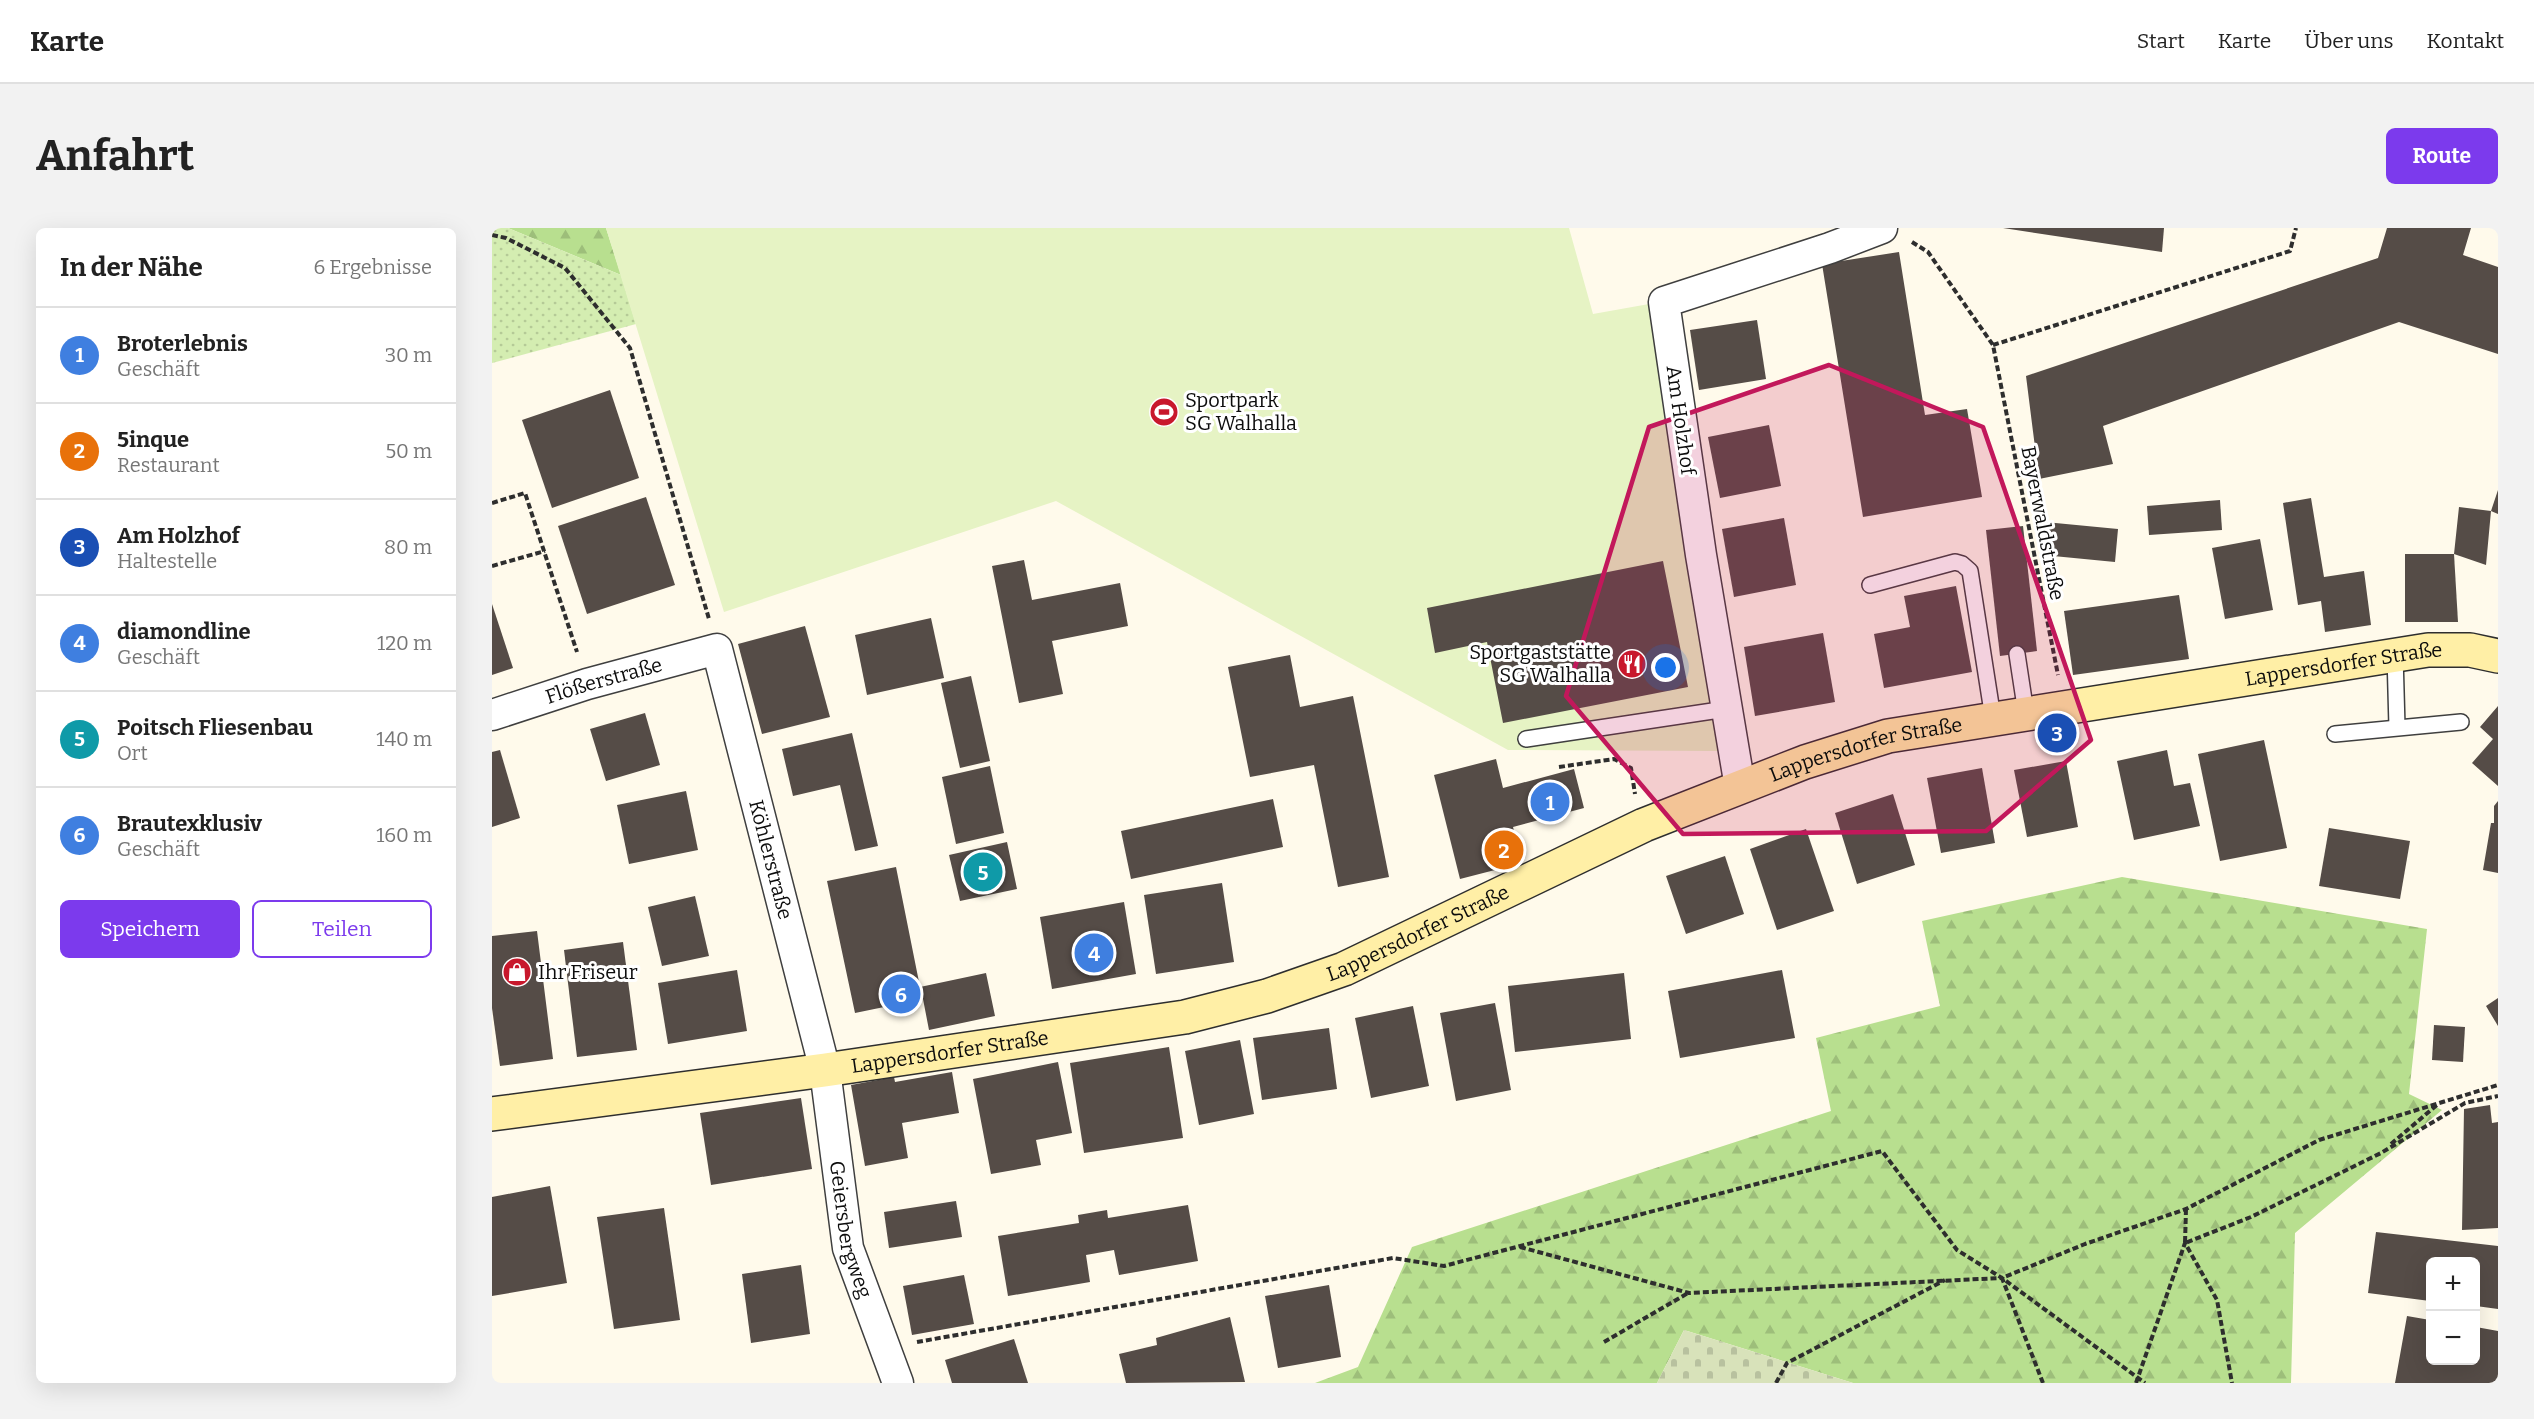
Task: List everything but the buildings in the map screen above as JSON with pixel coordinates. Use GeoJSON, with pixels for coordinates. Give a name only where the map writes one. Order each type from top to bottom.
{"type":"FeatureCollection","features":[{"type":"Feature","properties":{"kind":"street","name":"Am Holzhof"},"geometry":{"type":"LineString","coordinates":[[1740,787],[1664,302],[1830,248],[1882,228]]}},
{"type":"Feature","properties":{"kind":"street","name":"Flößerstraße"},"geometry":{"type":"LineString","coordinates":[[492,715],[587,684],[717,649]]}},
{"type":"Feature","properties":{"kind":"street","name":"Köhlerstraße"},"geometry":{"type":"LineString","coordinates":[[717,649],[825,1070]]}},
{"type":"Feature","properties":{"kind":"street","name":"Lappersdorfer Straße"},"geometry":{"type":"LineString","coordinates":[[492,1114],[825,1070],[1185,1017],[1267,996],[1344,969],[1636,829],[1805,762],[1888,735],[2428,650],[2470,650],[2498,656]]}},
{"type":"Feature","properties":{"kind":"street","name":"Geiersbergweg"},"geometry":{"type":"LineString","coordinates":[[825,1070],[848,1248],[898,1383]]}},
{"type":"Feature","properties":{"kind":"lane"},"geometry":{"type":"LineString","coordinates":[[1870,585],[1955,562],[1962,564],[1970,571],[1993,718]]}},
{"type":"Feature","properties":{"kind":"lane"},"geometry":{"type":"LineString","coordinates":[[2017,654],[2026,713]]}},
{"type":"Feature","properties":{"kind":"lane"},"geometry":{"type":"LineString","coordinates":[[2395,655],[2397,727]]}},
{"type":"Feature","properties":{"kind":"lane"},"geometry":{"type":"LineString","coordinates":[[1526,739],[1726,709]]}},
{"type":"Feature","properties":{"kind":"lane"},"geometry":{"type":"LineString","coordinates":[[2335,734],[2461,722]]}},
{"type":"Feature","properties":{"kind":"path"},"geometry":{"type":"LineString","coordinates":[[1993,345],[2289,251],[2296,228]]}},
{"type":"Feature","properties":{"kind":"path"},"geometry":{"type":"LineString","coordinates":[[492,235],[506,238],[565,268],[630,348],[717,649]]}},
{"type":"Feature","properties":{"kind":"path","name":"Bayerwaldstraße"},"geometry":{"type":"LineString","coordinates":[[1909,240],[1928,252],[1993,345],[2064,707]]}},
{"type":"Feature","properties":{"kind":"path"},"geometry":{"type":"LineString","coordinates":[[492,503],[525,493],[587,684]]}},
{"type":"Feature","properties":{"kind":"path"},"geometry":{"type":"LineString","coordinates":[[492,566],[545,551]]}},
{"type":"Feature","properties":{"kind":"path"},"geometry":{"type":"LineString","coordinates":[[1559,766],[1614,759],[1631,768],[1635,793],[1636,829]]}},
{"type":"Feature","properties":{"kind":"path"},"geometry":{"type":"LineString","coordinates":[[1519,1247],[1689,1293],[2002,1278],[2085,1244],[2186,1209],[2319,1140],[2498,1085]]}},
{"type":"Feature","properties":{"kind":"path"},"geometry":{"type":"LineString","coordinates":[[2185,1243],[2251,1217],[2381,1153],[2465,1102],[2498,1096]]}},
{"type":"Feature","properties":{"kind":"path"},"geometry":{"type":"LineString","coordinates":[[2381,1153],[2440,1102]]}},
{"type":"Feature","properties":{"kind":"path"},"geometry":{"type":"LineString","coordinates":[[920,1341],[1393,1258],[1444,1266],[1882,1151],[1957,1250],[2002,1278],[2145,1383]]}},
{"type":"Feature","properties":{"kind":"path"},"geometry":{"type":"LineString","coordinates":[[2136,1383],[2185,1243],[2186,1209]]}},
{"type":"Feature","properties":{"kind":"path"},"geometry":{"type":"LineString","coordinates":[[2185,1243],[2217,1300],[2232,1383]]}},
{"type":"Feature","properties":{"kind":"path"},"geometry":{"type":"LineString","coordinates":[[2002,1278],[2043,1383]]}},
{"type":"Feature","properties":{"kind":"path"},"geometry":{"type":"LineString","coordinates":[[1776,1383],[1787,1363],[1948,1279]]}},
{"type":"Feature","properties":{"kind":"path"},"geometry":{"type":"LineString","coordinates":[[1604,1342],[1689,1293]]}},
{"type":"Feature","properties":{"kind":"highlighted area"},"geometry":{"type":"Polygon","coordinates":[[[1829,365],[1983,427],[2091,740],[1986,831],[1683,834],[1566,696],[1649,427],[1829,365]]]}},
{"type":"Feature","properties":{"kind":"green space"},"geometry":{"type":"Polygon","coordinates":[[[492,228],[508,228],[621,275],[636,324],[492,363],[492,228]]]}},
{"type":"Feature","properties":{"kind":"green space"},"geometry":{"type":"Polygon","coordinates":[[[508,228],[606,228],[621,275],[508,228]]]}},
{"type":"Feature","properties":{"kind":"green space","name":"Sportpark SG Walhalla"},"geometry":{"type":"Polygon","coordinates":[[[606,228],[1569,228],[1593,314],[1649,304],[1718,751],[1508,750],[1056,501],[724,612],[606,228]]]}},
{"type":"Feature","properties":{"kind":"green space"},"geometry":{"type":"Polygon","coordinates":[[[2122,877],[2427,929],[2409,1094],[2442,1110],[2295,1233],[2291,1383],[1853,1383],[1684,1330],[1657,1383],[1315,1383],[1358,1367],[1412,1247],[1831,1111],[1816,1038],[1940,1006],[1922,921],[2122,877]]]}},
{"type":"Feature","properties":{"kind":"green space"},"geometry":{"type":"Polygon","coordinates":[[[1684,1330],[1853,1383],[1657,1383],[1684,1330]]]}},
{"type":"Feature","properties":{"kind":"place","name":"Sportpark SG Walhalla"},"geometry":{"type":"Point","coordinates":[1164,412]}},
{"type":"Feature","properties":{"kind":"place","name":"Sportgaststätte SG Walhalla"},"geometry":{"type":"Point","coordinates":[1632,664]}},
{"type":"Feature","properties":{"kind":"place","name":"Am Holzhof"},"geometry":{"type":"Point","coordinates":[2057,733]}},
{"type":"Feature","properties":{"kind":"place","name":"Broterlebnis"},"geometry":{"type":"Point","coordinates":[1550,802]}},
{"type":"Feature","properties":{"kind":"place","name":"5inque"},"geometry":{"type":"Point","coordinates":[1504,850]}},
{"type":"Feature","properties":{"kind":"place","name":"Poitsch Fliesenbau"},"geometry":{"type":"Point","coordinates":[983,872]}},
{"type":"Feature","properties":{"kind":"place","name":"diamondline"},"geometry":{"type":"Point","coordinates":[1094,953]}},
{"type":"Feature","properties":{"kind":"place","name":"Ihr Friseur"},"geometry":{"type":"Point","coordinates":[517,972]}},
{"type":"Feature","properties":{"kind":"place","name":"Brautexklusiv"},"geometry":{"type":"Point","coordinates":[901,994]}}]}
